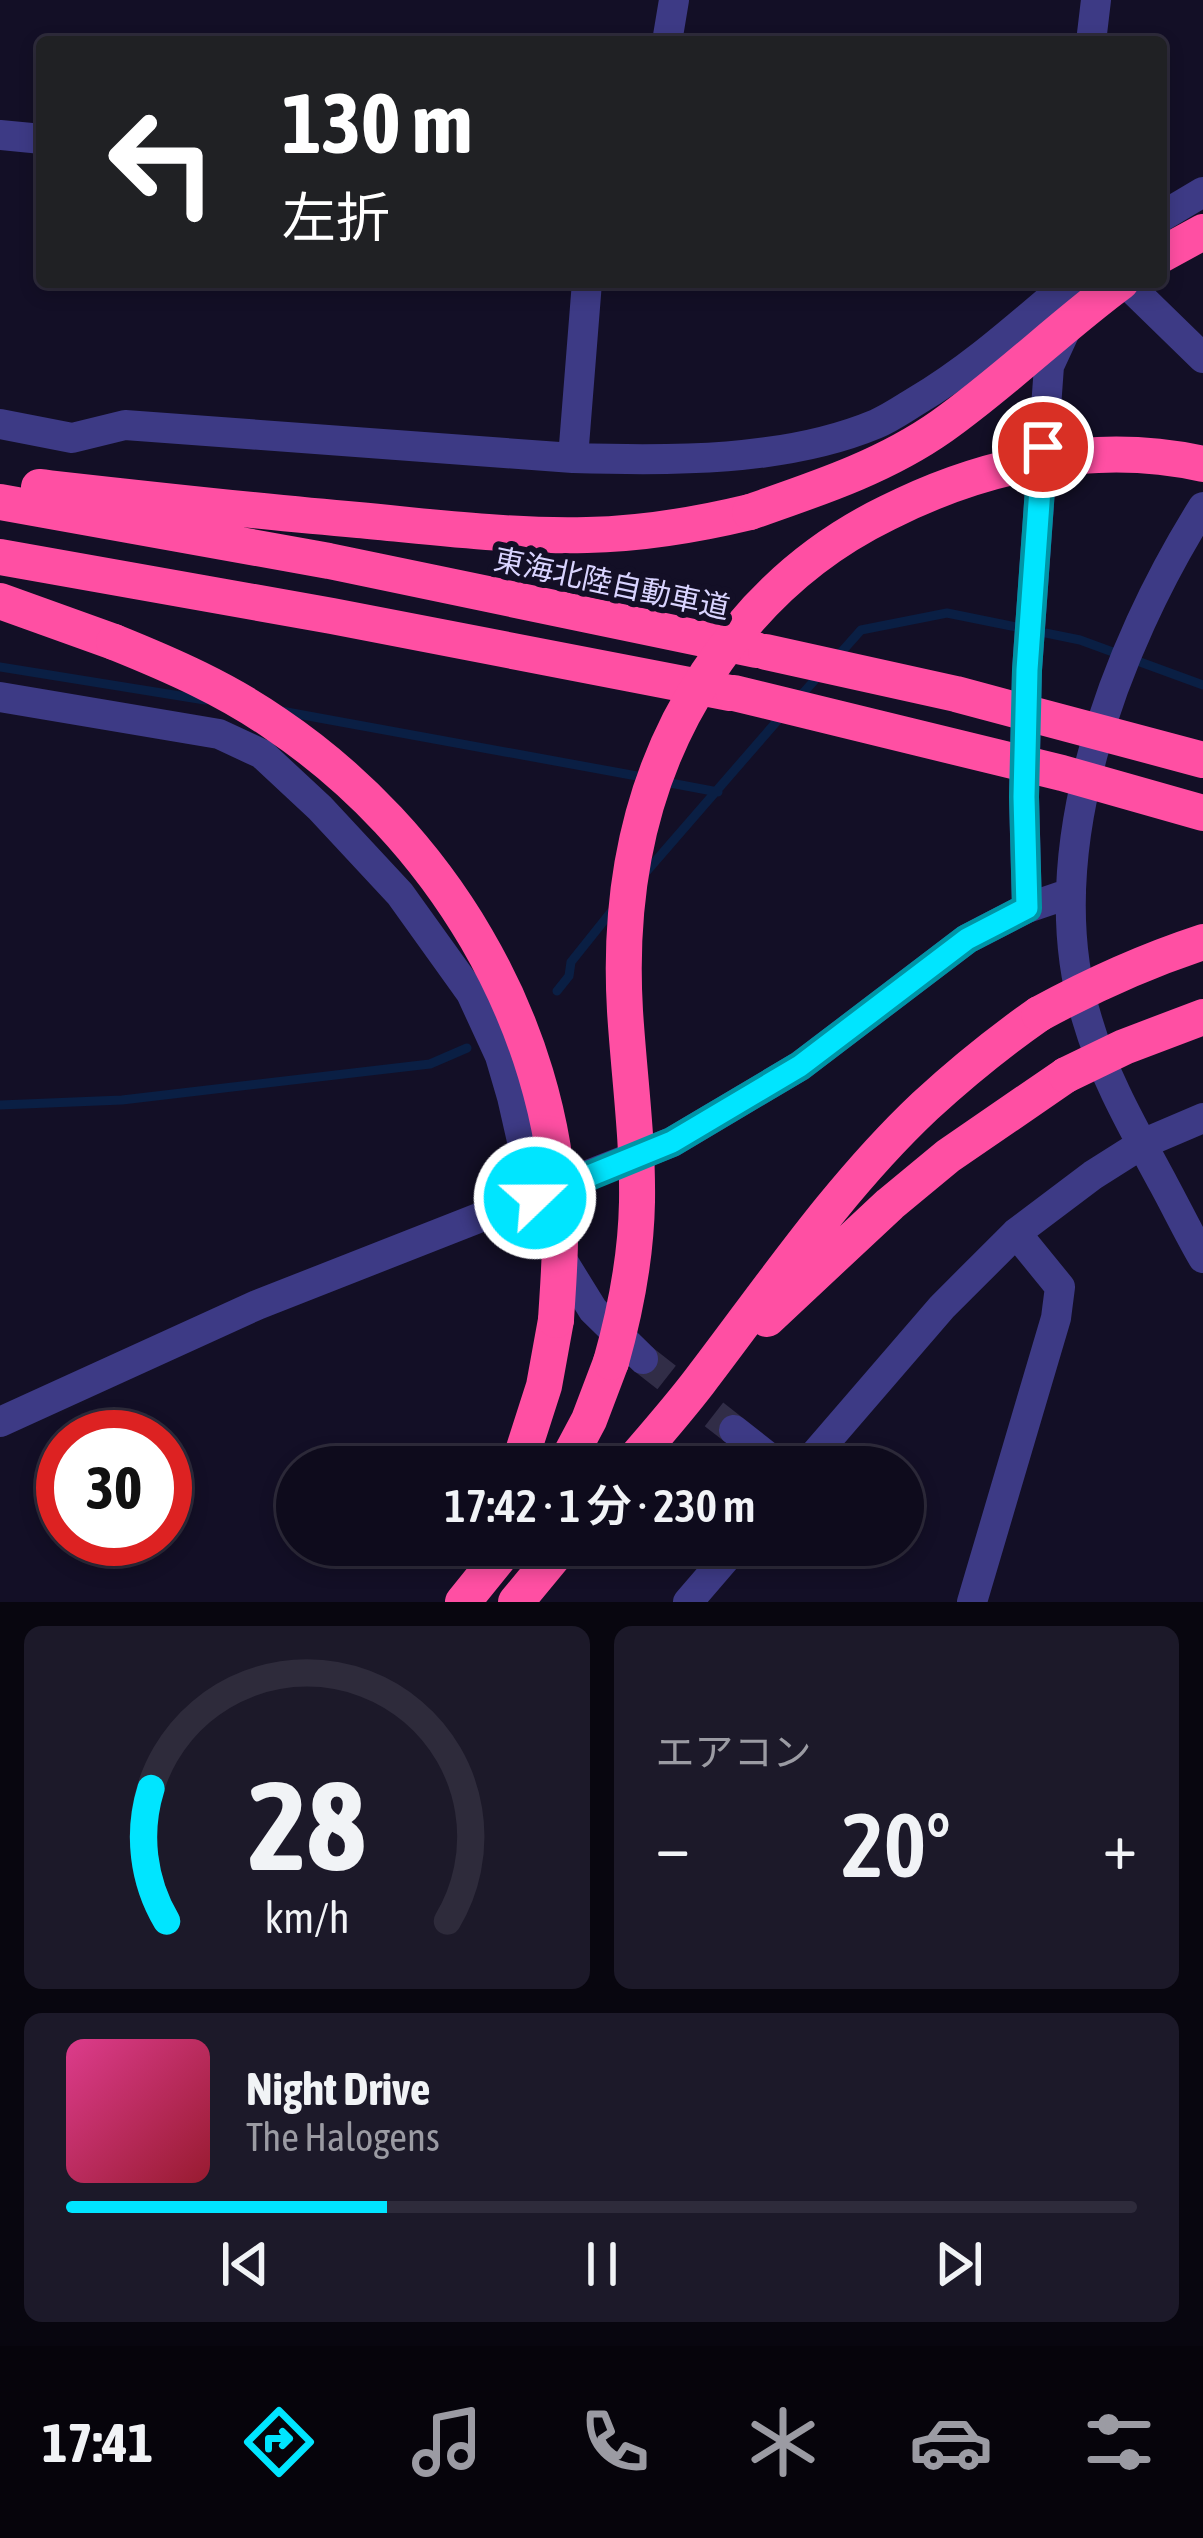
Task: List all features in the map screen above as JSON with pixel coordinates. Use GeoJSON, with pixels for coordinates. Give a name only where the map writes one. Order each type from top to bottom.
{"type":"FeatureCollection","features":[{"type":"Feature","properties":{"kind":"highway"},"geometry":{"type":"LineString","coordinates":[[1167,253],[1203,232]]}},
{"type":"Feature","properties":{"kind":"highway"},"geometry":{"type":"LineString","coordinates":[[0,482],[240,510],[514,533],[584,536],[651,531],[750,512],[892,456],[942,426],[1115,288]]}},
{"type":"Feature","properties":{"kind":"highway"},"geometry":{"type":"LineString","coordinates":[[575,1446],[627,1360],[626,1308],[637,1202],[625,1005],[626,907],[632,863],[656,771],[704,678],[746,621],[813,557],[851,531],[935,490],[985,472],[1082,456],[1135,455],[1203,464]]}},
{"type":"Feature","properties":{"kind":"highway","name":"東海北陸自動車道"},"geometry":{"type":"LineString","coordinates":[[0,502],[329,561],[766,652],[956,694],[1203,760]]}},
{"type":"Feature","properties":{"kind":"highway"},"geometry":{"type":"LineString","coordinates":[[0,557],[734,694],[1063,773],[1203,813]]}},
{"type":"Feature","properties":{"kind":"highway"},"geometry":{"type":"LineString","coordinates":[[0,601],[114,642],[222,691],[276,724],[328,762],[379,809],[456,904],[512,1007],[532,1062],[556,1168],[560,1219],[556,1319],[544,1386],[525,1446]]}},
{"type":"Feature","properties":{"kind":"highway"},"geometry":{"type":"LineString","coordinates":[[646,1446],[800,1247],[922,1109],[1039,1014],[1100,981],[1203,942]]}},
{"type":"Feature","properties":{"kind":"highway"},"geometry":{"type":"LineString","coordinates":[[696,1387],[890,1204],[948,1156],[1066,1076],[1124,1046],[1203,1017]]}},
{"type":"Feature","properties":{"kind":"highway"},"geometry":{"type":"LineString","coordinates":[[445,1602],[467,1566]]}},
{"type":"Feature","properties":{"kind":"highway"},"geometry":{"type":"LineString","coordinates":[[463,1602],[492,1566]]}},
{"type":"Feature","properties":{"kind":"highway"},"geometry":{"type":"LineString","coordinates":[[516,1602],[546,1566]]}},
{"type":"Feature","properties":{"kind":"street"},"geometry":{"type":"LineString","coordinates":[[668,36],[674,0]]}},
{"type":"Feature","properties":{"kind":"street"},"geometry":{"type":"LineString","coordinates":[[1092,36],[1096,0]]}},
{"type":"Feature","properties":{"kind":"street"},"geometry":{"type":"LineString","coordinates":[[0,135],[36,138]]}},
{"type":"Feature","properties":{"kind":"street"},"geometry":{"type":"LineString","coordinates":[[1167,213],[1203,192]]}},
{"type":"Feature","properties":{"kind":"street"},"geometry":{"type":"LineString","coordinates":[[574,458],[587,288]]}},
{"type":"Feature","properties":{"kind":"street"},"geometry":{"type":"LineString","coordinates":[[0,424],[72,438],[125,425],[574,458],[714,457],[816,444],[878,423],[958,376],[1063,288]]}},
{"type":"Feature","properties":{"kind":"street"},"geometry":{"type":"LineString","coordinates":[[1027,908],[1027,670],[1049,366],[1085,288]]}},
{"type":"Feature","properties":{"kind":"street"},"geometry":{"type":"LineString","coordinates":[[1129,288],[1203,358]]}},
{"type":"Feature","properties":{"kind":"street"},"geometry":{"type":"LineString","coordinates":[[1203,507],[1177,547],[1132,638],[1100,728],[1082,804],[1071,893],[1073,945],[1085,1016],[1107,1076],[1203,1258]]}},
{"type":"Feature","properties":{"kind":"street"},"geometry":{"type":"LineString","coordinates":[[0,697],[219,734],[262,754],[400,894],[471,993],[500,1056],[550,1242],[627,1360]]}},
{"type":"Feature","properties":{"kind":"street"},"geometry":{"type":"LineString","coordinates":[[0,1422],[257,1306],[672,1142],[800,1066],[967,939],[1027,908],[1071,893]]}},
{"type":"Feature","properties":{"kind":"street"},"geometry":{"type":"LineString","coordinates":[[822,1446],[942,1307],[1016,1233],[1142,1144],[1203,1118]]}},
{"type":"Feature","properties":{"kind":"street"},"geometry":{"type":"LineString","coordinates":[[972,1602],[1056,1318],[1060,1287],[1016,1233]]}},
{"type":"Feature","properties":{"kind":"street"},"geometry":{"type":"LineString","coordinates":[[734,1430],[754,1446]]}},
{"type":"Feature","properties":{"kind":"street"},"geometry":{"type":"LineString","coordinates":[[688,1602],[719,1566]]}},
{"type":"Feature","properties":{"kind":"waterway"},"geometry":{"type":"LineString","coordinates":[[837,657],[861,630],[947,613],[1080,640],[1203,685]]}},
{"type":"Feature","properties":{"kind":"waterway"},"geometry":{"type":"LineString","coordinates":[[0,667],[205,700]]}},
{"type":"Feature","properties":{"kind":"waterway"},"geometry":{"type":"LineString","coordinates":[[796,701],[821,673]]}},
{"type":"Feature","properties":{"kind":"waterway"},"geometry":{"type":"LineString","coordinates":[[281,711],[648,778]]}},
{"type":"Feature","properties":{"kind":"waterway"},"geometry":{"type":"LineString","coordinates":[[646,872],[784,713]]}},
{"type":"Feature","properties":{"kind":"waterway"},"geometry":{"type":"LineString","coordinates":[[665,782],[718,792]]}},
{"type":"Feature","properties":{"kind":"waterway"},"geometry":{"type":"LineString","coordinates":[[557,991],[569,976],[571,962],[615,907]]}},
{"type":"Feature","properties":{"kind":"waterway"},"geometry":{"type":"LineString","coordinates":[[0,1105],[122,1100],[430,1064],[467,1048]]}},
{"type":"Feature","properties":{"kind":"tunnel"},"geometry":{"type":"LineString","coordinates":[[643,1359],[734,1430]]}},
{"type":"Feature","properties":{"kind":"route"},"geometry":{"type":"LineString","coordinates":[[535,1198],[672,1142],[800,1066],[967,939],[1027,908],[1027,670],[1043,447]]}}]}
